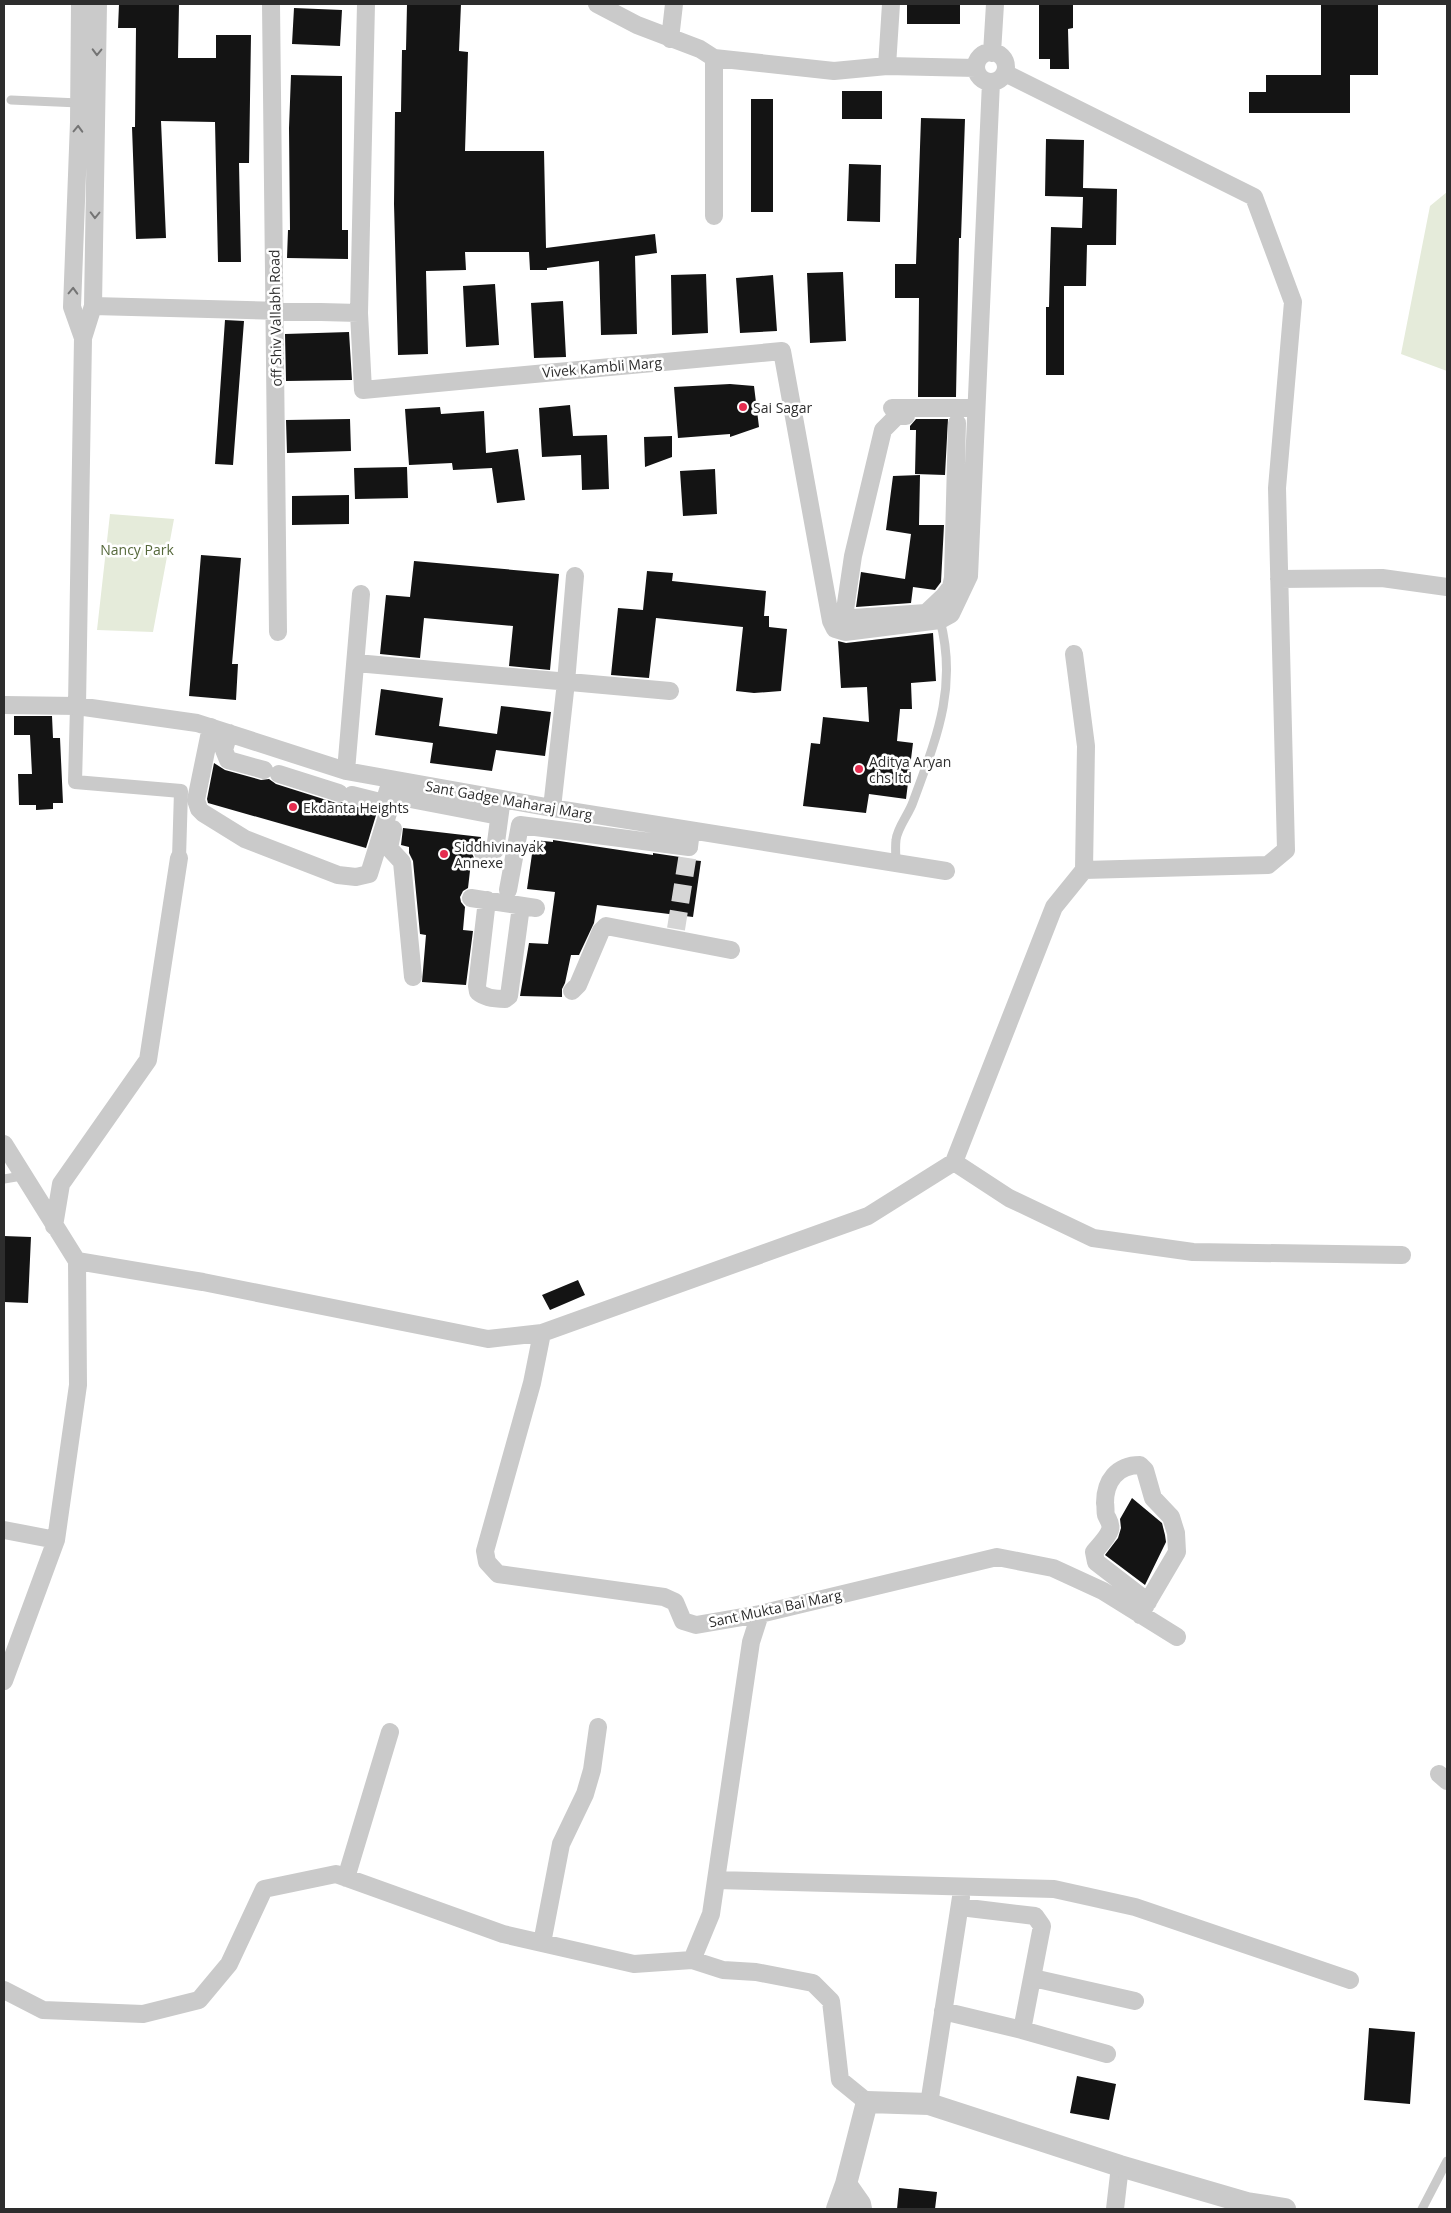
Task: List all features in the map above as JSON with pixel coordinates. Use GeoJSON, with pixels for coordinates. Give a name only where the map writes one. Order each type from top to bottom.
{"type":"FeatureCollection","features":[{"type":"Feature","properties":{"kind":"street"},"geometry":{"type":"LineString","coordinates":[[80,4],[79,103],[72,307],[82,338]]}},
{"type":"Feature","properties":{"kind":"street"},"geometry":{"type":"LineString","coordinates":[[54,1226],[61,1184],[148,1060],[179,858],[181,790],[75,782],[82,338],[93,306],[98,4]]}},
{"type":"Feature","properties":{"kind":"street","name":"off Shiv Vallabh Road"},"geometry":{"type":"LineString","coordinates":[[271,4],[278,632]]}},
{"type":"Feature","properties":{"kind":"street","name":"Vivek Kambli Marg"},"geometry":{"type":"LineString","coordinates":[[366,4],[359,313],[363,390],[782,351],[831,621],[835,629],[845,632],[940,620]]}},
{"type":"Feature","properties":{"kind":"street"},"geometry":{"type":"LineString","coordinates":[[597,4],[637,25],[700,49],[714,58],[834,71],[887,66],[976,68]]}},
{"type":"Feature","properties":{"kind":"street"},"geometry":{"type":"LineString","coordinates":[[670,39],[674,4]]}},
{"type":"Feature","properties":{"kind":"street"},"geometry":{"type":"LineString","coordinates":[[887,66],[891,4]]}},
{"type":"Feature","properties":{"kind":"street"},"geometry":{"type":"LineString","coordinates":[[992,53],[995,4]]}},
{"type":"Feature","properties":{"kind":"street"},"geometry":{"type":"LineString","coordinates":[[976,408],[899,412],[883,430],[852,556],[845,610],[848,616],[852,618],[926,613],[951,587],[963,528],[965,471],[976,408],[998,78],[1006,69],[1004,60],[997,54],[992,53],[983,55],[980,58],[976,68],[980,77],[998,78],[1254,197],[1294,302],[1277,488],[1286,850],[1268,865],[1084,870]]}},
{"type":"Feature","properties":{"kind":"street"},"geometry":{"type":"LineString","coordinates":[[714,58],[714,216]]}},
{"type":"Feature","properties":{"kind":"street"},"geometry":{"type":"LineString","coordinates":[[93,306],[359,313]]}},
{"type":"Feature","properties":{"kind":"street"},"geometry":{"type":"LineString","coordinates":[[957,423],[965,471]]}},
{"type":"Feature","properties":{"kind":"street"},"geometry":{"type":"LineString","coordinates":[[940,620],[951,614],[970,576],[963,528]]}},
{"type":"Feature","properties":{"kind":"street"},"geometry":{"type":"LineString","coordinates":[[552,808],[566,682],[575,576]]}},
{"type":"Feature","properties":{"kind":"street"},"geometry":{"type":"LineString","coordinates":[[1279,579],[1382,578],[1447,587]]}},
{"type":"Feature","properties":{"kind":"street"},"geometry":{"type":"LineString","coordinates":[[346,771],[362,594]]}},
{"type":"Feature","properties":{"kind":"street"},"geometry":{"type":"LineString","coordinates":[[78,1261],[203,1282],[488,1339],[542,1333],[868,1216],[954,1162],[1054,907],[1084,870],[1086,746],[1074,654]]}},
{"type":"Feature","properties":{"kind":"street"},"geometry":{"type":"LineString","coordinates":[[356,663],[670,691]]}},
{"type":"Feature","properties":{"kind":"street","name":"Sant Gadge Maharaj Marg"},"geometry":{"type":"LineString","coordinates":[[4,705],[77,706],[197,723],[402,788],[510,805],[552,808],[946,871]]}},
{"type":"Feature","properties":{"kind":"street"},"geometry":{"type":"LineString","coordinates":[[211,727],[196,800],[199,809],[216,822],[245,839],[338,875],[348,877],[369,874],[402,788]]}},
{"type":"Feature","properties":{"kind":"street"},"geometry":{"type":"LineString","coordinates":[[229,733],[224,750],[228,760],[382,803],[402,788]]}},
{"type":"Feature","properties":{"kind":"street"},"geometry":{"type":"LineString","coordinates":[[308,783],[314,761]]}},
{"type":"Feature","properties":{"kind":"street"},"geometry":{"type":"LineString","coordinates":[[402,788],[389,848],[402,862],[413,978]]}},
{"type":"Feature","properties":{"kind":"street"},"geometry":{"type":"LineString","coordinates":[[492,901],[520,825],[510,805]]}},
{"type":"Feature","properties":{"kind":"street"},"geometry":{"type":"LineString","coordinates":[[483,853],[490,853],[495,850],[510,805]]}},
{"type":"Feature","properties":{"kind":"street"},"geometry":{"type":"LineString","coordinates":[[492,901],[529,907],[509,996],[505,999],[482,996],[478,992],[477,986],[492,901],[510,805]]}},
{"type":"Feature","properties":{"kind":"street"},"geometry":{"type":"LineString","coordinates":[[520,825],[689,847],[691,831]]}},
{"type":"Feature","properties":{"kind":"street"},"geometry":{"type":"LineString","coordinates":[[572,991],[578,986],[603,927],[675,934],[731,950]]}},
{"type":"Feature","properties":{"kind":"street"},"geometry":{"type":"LineString","coordinates":[[4,1144],[22,1176],[78,1261],[78,1385],[56,1540],[4,1682]]}},
{"type":"Feature","properties":{"kind":"street"},"geometry":{"type":"LineString","coordinates":[[954,1162],[1009,1198],[1093,1238],[1193,1252],[1402,1256]]}},
{"type":"Feature","properties":{"kind":"street","name":"Sant Mukta Bai Marg"},"geometry":{"type":"LineString","coordinates":[[542,1333],[532,1383],[485,1551],[487,1562],[498,1574],[664,1597],[675,1602],[683,1621],[696,1625],[760,1614],[997,1557],[1053,1568],[1144,1608],[1177,1637]]}},
{"type":"Feature","properties":{"kind":"street"},"geometry":{"type":"LineString","coordinates":[[1132,1465],[1140,1465],[1145,1470],[1153,1498],[1171,1517],[1178,1544],[1178,1552],[1144,1608],[1096,1562],[1094,1556],[1094,1552],[1110,1530],[1110,1522],[1106,1514],[1105,1494],[1109,1480],[1116,1472],[1132,1465]]}},
{"type":"Feature","properties":{"kind":"street"},"geometry":{"type":"LineString","coordinates":[[4,1530],[56,1540]]}},
{"type":"Feature","properties":{"kind":"street"},"geometry":{"type":"LineString","coordinates":[[692,1960],[712,1914],[751,1642],[760,1614]]}},
{"type":"Feature","properties":{"kind":"street"},"geometry":{"type":"LineString","coordinates":[[542,1943],[561,1844],[585,1794],[592,1770],[598,1727]]}},
{"type":"Feature","properties":{"kind":"street"},"geometry":{"type":"LineString","coordinates":[[346,1878],[390,1732]]}},
{"type":"Feature","properties":{"kind":"street"},"geometry":{"type":"LineString","coordinates":[[4,1990],[43,2010],[143,2014],[199,2000],[229,1964],[264,1889],[336,1874],[503,1934],[542,1943],[634,1964],[692,1960],[722,1970],[756,1972],[813,1983],[831,2001],[840,2080],[867,2102],[929,2104],[1247,2206],[1285,2209]]}},
{"type":"Feature","properties":{"kind":"street"},"geometry":{"type":"LineString","coordinates":[[716,1880],[1054,1889],[1135,1907],[1350,1980]]}},
{"type":"Feature","properties":{"kind":"street"},"geometry":{"type":"LineString","coordinates":[[929,2104],[963,1887]]}},
{"type":"Feature","properties":{"kind":"street"},"geometry":{"type":"LineString","coordinates":[[960,1907],[1035,1916],[1040,1921],[1042,1926],[1022,2030]]}},
{"type":"Feature","properties":{"kind":"street"},"geometry":{"type":"LineString","coordinates":[[1033,1978],[1135,2001]]}},
{"type":"Feature","properties":{"kind":"street"},"geometry":{"type":"LineString","coordinates":[[943,2011],[1022,2030],[1107,2054]]}},
{"type":"Feature","properties":{"kind":"street"},"geometry":{"type":"LineString","coordinates":[[837,2209],[846,2184],[867,2102]]}},
{"type":"Feature","properties":{"kind":"street"},"geometry":{"type":"LineString","coordinates":[[1115,2209],[1120,2166]]}},
{"type":"Feature","properties":{"kind":"street"},"geometry":{"type":"LineString","coordinates":[[846,2184],[860,2204],[861,2209]]}},
{"type":"Feature","properties":{"kind":"lane"},"geometry":{"type":"LineString","coordinates":[[11,100],[79,103]]}},
{"type":"Feature","properties":{"kind":"lane"},"geometry":{"type":"LineString","coordinates":[[896,863],[896,839],[912,808],[930,758],[947,688],[947,647],[940,620]]}},
{"type":"Feature","properties":{"kind":"lane"},"geometry":{"type":"LineString","coordinates":[[4,1179],[22,1176]]}},
{"type":"Feature","properties":{"kind":"lane"},"geometry":{"type":"LineString","coordinates":[[1422,2209],[1447,2161]]}},
{"type":"Feature","properties":{"kind":"green space"},"geometry":{"type":"Polygon","coordinates":[[[1447,192],[1447,371],[1401,354],[1430,206],[1447,192]]]}},
{"type":"Feature","properties":{"kind":"green space","name":"Nancy Park"},"geometry":{"type":"Polygon","coordinates":[[[110,514],[174,519],[153,632],[97,630],[110,514]]]}},
{"type":"Feature","properties":{"kind":"building"},"geometry":{"type":"Polygon","coordinates":[[[119,4],[179,4],[178,58],[216,58],[216,35],[251,35],[249,163],[239,163],[241,262],[218,262],[215,122],[161,121],[166,238],[136,239],[132,127],[135,127],[136,28],[118,28],[119,4]]]}},
{"type":"Feature","properties":{"kind":"building"},"geometry":{"type":"Polygon","coordinates":[[[407,4],[461,4],[459,51],[468,52],[465,151],[544,151],[546,248],[655,234],[657,253],[635,256],[637,334],[601,335],[599,261],[547,268],[547,270],[530,270],[529,252],[465,252],[466,270],[426,271],[428,354],[398,355],[394,204],[395,112],[401,112],[402,50],[406,50],[407,4]]]}},
{"type":"Feature","properties":{"kind":"building"},"geometry":{"type":"Polygon","coordinates":[[[907,4],[960,4],[960,24],[907,24],[907,4]]]}},
{"type":"Feature","properties":{"kind":"building"},"geometry":{"type":"Polygon","coordinates":[[[1039,4],[1073,4],[1073,28],[1068,29],[1069,69],[1050,69],[1050,59],[1039,59],[1039,4]]]}},
{"type":"Feature","properties":{"kind":"building"},"geometry":{"type":"Polygon","coordinates":[[[1321,4],[1378,4],[1378,75],[1350,75],[1350,113],[1249,113],[1249,92],[1266,92],[1266,75],[1321,75],[1321,4]]]}},
{"type":"Feature","properties":{"kind":"building"},"geometry":{"type":"Polygon","coordinates":[[[294,8],[342,10],[340,46],[292,44],[294,8]]]}},
{"type":"Feature","properties":{"kind":"building"},"geometry":{"type":"Polygon","coordinates":[[[291,75],[342,76],[342,230],[348,230],[348,259],[287,258],[288,230],[290,230],[289,128],[291,75]]]}},
{"type":"Feature","properties":{"kind":"building"},"geometry":{"type":"Polygon","coordinates":[[[842,91],[882,91],[882,119],[842,119],[842,91]]]}},
{"type":"Feature","properties":{"kind":"building"},"geometry":{"type":"Polygon","coordinates":[[[751,99],[773,99],[773,212],[751,212],[751,99]]]}},
{"type":"Feature","properties":{"kind":"building"},"geometry":{"type":"Polygon","coordinates":[[[921,118],[965,119],[961,238],[959,238],[956,397],[918,397],[919,298],[895,298],[895,264],[916,264],[921,118]]]}},
{"type":"Feature","properties":{"kind":"building"},"geometry":{"type":"Polygon","coordinates":[[[1046,139],[1084,140],[1083,188],[1117,189],[1116,245],[1087,245],[1086,286],[1064,286],[1064,375],[1046,375],[1046,307],[1049,307],[1051,227],[1082,228],[1083,197],[1045,196],[1046,139]]]}},
{"type":"Feature","properties":{"kind":"building"},"geometry":{"type":"Polygon","coordinates":[[[849,164],[881,165],[880,222],[847,221],[849,164]]]}},
{"type":"Feature","properties":{"kind":"building"},"geometry":{"type":"Polygon","coordinates":[[[843,272],[846,341],[810,343],[807,273],[843,272]]]}},
{"type":"Feature","properties":{"kind":"building"},"geometry":{"type":"Polygon","coordinates":[[[706,274],[708,333],[672,335],[671,275],[706,274]]]}},
{"type":"Feature","properties":{"kind":"building"},"geometry":{"type":"Polygon","coordinates":[[[773,275],[777,331],[740,333],[736,278],[773,275]]]}},
{"type":"Feature","properties":{"kind":"building"},"geometry":{"type":"Polygon","coordinates":[[[495,284],[499,345],[466,347],[463,286],[495,284]]]}},
{"type":"Feature","properties":{"kind":"building"},"geometry":{"type":"Polygon","coordinates":[[[563,301],[566,357],[534,358],[531,303],[563,301]]]}},
{"type":"Feature","properties":{"kind":"building"},"geometry":{"type":"Polygon","coordinates":[[[225,320],[244,321],[233,465],[215,464],[225,320]]]}},
{"type":"Feature","properties":{"kind":"building"},"geometry":{"type":"Polygon","coordinates":[[[349,332],[352,380],[286,381],[285,334],[349,332]]]}},
{"type":"Feature","properties":{"kind":"building"},"geometry":{"type":"Polygon","coordinates":[[[730,384],[754,386],[759,427],[730,437],[730,434],[678,438],[674,387],[730,384]]]}},
{"type":"Feature","properties":{"kind":"building"},"geometry":{"type":"Polygon","coordinates":[[[570,405],[573,436],[607,435],[609,489],[582,490],[581,455],[542,457],[539,408],[570,405]]]}},
{"type":"Feature","properties":{"kind":"building"},"geometry":{"type":"Polygon","coordinates":[[[440,407],[441,414],[484,411],[486,453],[518,449],[525,500],[497,503],[492,468],[453,470],[452,463],[409,465],[405,409],[440,407]]]}},
{"type":"Feature","properties":{"kind":"building"},"geometry":{"type":"Polygon","coordinates":[[[350,419],[351,451],[287,453],[286,420],[350,419]]]}},
{"type":"Feature","properties":{"kind":"building"},"geometry":{"type":"Polygon","coordinates":[[[916,419],[948,419],[945,475],[915,474],[916,430],[910,430],[910,426],[916,419]]]}},
{"type":"Feature","properties":{"kind":"building"},"geometry":{"type":"Polygon","coordinates":[[[672,436],[672,457],[645,467],[644,437],[672,436]]]}},
{"type":"Feature","properties":{"kind":"building"},"geometry":{"type":"Polygon","coordinates":[[[407,467],[408,498],[355,499],[354,468],[407,467]]]}},
{"type":"Feature","properties":{"kind":"building"},"geometry":{"type":"Polygon","coordinates":[[[715,469],[717,514],[683,516],[680,471],[715,469]]]}},
{"type":"Feature","properties":{"kind":"building"},"geometry":{"type":"Polygon","coordinates":[[[920,475],[919,525],[944,525],[941,582],[935,590],[913,587],[911,603],[856,607],[861,572],[905,579],[911,534],[886,530],[893,476],[920,475]]]}},
{"type":"Feature","properties":{"kind":"building"},"geometry":{"type":"Polygon","coordinates":[[[349,495],[349,524],[292,525],[292,496],[349,495]]]}},
{"type":"Feature","properties":{"kind":"building"},"geometry":{"type":"Polygon","coordinates":[[[201,555],[241,558],[232,664],[238,664],[236,700],[189,696],[201,555]]]}},
{"type":"Feature","properties":{"kind":"building"},"geometry":{"type":"Polygon","coordinates":[[[414,561],[559,574],[550,670],[509,666],[513,626],[424,618],[420,658],[380,654],[386,595],[410,597],[414,561]]]}},
{"type":"Feature","properties":{"kind":"building"},"geometry":{"type":"Polygon","coordinates":[[[647,571],[673,573],[672,581],[766,591],[764,616],[769,616],[769,627],[787,629],[781,691],[754,693],[736,691],[743,627],[656,618],[649,678],[611,675],[618,608],[643,610],[647,571]]]}},
{"type":"Feature","properties":{"kind":"building"},"geometry":{"type":"Polygon","coordinates":[[[933,633],[936,681],[911,683],[912,709],[900,709],[897,741],[913,743],[906,799],[869,794],[866,813],[803,806],[811,743],[820,744],[823,717],[869,722],[867,687],[841,688],[838,641],[846,643],[933,633]]]}},
{"type":"Feature","properties":{"kind":"building"},"geometry":{"type":"Polygon","coordinates":[[[381,689],[443,698],[439,726],[497,734],[501,706],[551,712],[545,756],[496,750],[492,771],[430,763],[433,743],[375,735],[381,689]]]}},
{"type":"Feature","properties":{"kind":"building"},"geometry":{"type":"Polygon","coordinates":[[[14,716],[52,716],[53,738],[60,738],[63,803],[53,803],[53,809],[36,810],[36,805],[19,805],[18,774],[32,774],[30,735],[14,735],[14,716]]]}},
{"type":"Feature","properties":{"kind":"building","name":"Ekdanta Heights"},"geometry":{"type":"Polygon","coordinates":[[[214,763],[225,770],[261,780],[269,779],[276,784],[336,803],[344,802],[377,812],[366,848],[208,803],[207,799],[214,763]]]}},
{"type":"Feature","properties":{"kind":"building"},"geometry":{"type":"Polygon","coordinates":[[[403,828],[481,837],[481,843],[474,847],[472,853],[478,863],[471,862],[468,888],[463,891],[460,897],[465,907],[463,930],[473,931],[466,985],[422,982],[426,935],[420,934],[413,861],[409,853],[409,847],[401,845],[403,828]]]}},
{"type":"Feature","properties":{"kind":"building"},"geometry":{"type":"Polygon","coordinates":[[[534,840],[553,842],[553,840],[701,861],[693,917],[597,905],[594,923],[579,955],[571,955],[562,989],[562,997],[520,996],[529,943],[548,944],[555,892],[527,889],[534,840]]]}},
{"type":"Feature","properties":{"kind":"building"},"geometry":{"type":"Polygon","coordinates":[[[4,1236],[31,1237],[28,1303],[4,1302],[4,1236]]]}},
{"type":"Feature","properties":{"kind":"building"},"geometry":{"type":"Polygon","coordinates":[[[578,1280],[585,1295],[550,1310],[542,1295],[578,1280]]]}},
{"type":"Feature","properties":{"kind":"building"},"geometry":{"type":"Polygon","coordinates":[[[1132,1498],[1162,1523],[1165,1535],[1166,1542],[1145,1585],[1105,1555],[1118,1538],[1121,1528],[1120,1519],[1132,1498]]]}},
{"type":"Feature","properties":{"kind":"building"},"geometry":{"type":"Polygon","coordinates":[[[1369,2028],[1415,2032],[1410,2104],[1364,2100],[1369,2028]]]}},
{"type":"Feature","properties":{"kind":"building"},"geometry":{"type":"Polygon","coordinates":[[[1077,2076],[1116,2084],[1109,2120],[1070,2113],[1077,2076]]]}},
{"type":"Feature","properties":{"kind":"building"},"geometry":{"type":"Polygon","coordinates":[[[899,2188],[937,2192],[935,2209],[897,2209],[899,2188]]]}},
{"type":"Feature","properties":{"kind":"tunnel"},"geometry":{"type":"LineString","coordinates":[[676,929],[689,847]]}},
{"type":"Feature","properties":{"kind":"place","name":"Sai Sagar"},"geometry":{"type":"Point","coordinates":[743,407]}},
{"type":"Feature","properties":{"kind":"place","name":"Aditya Aryan chs ltd"},"geometry":{"type":"Point","coordinates":[859,769]}},
{"type":"Feature","properties":{"kind":"place","name":"Ekdanta Heights"},"geometry":{"type":"Point","coordinates":[293,807]}},
{"type":"Feature","properties":{"kind":"place","name":"Siddhivinayak Annexe"},"geometry":{"type":"Point","coordinates":[444,854]}}]}
